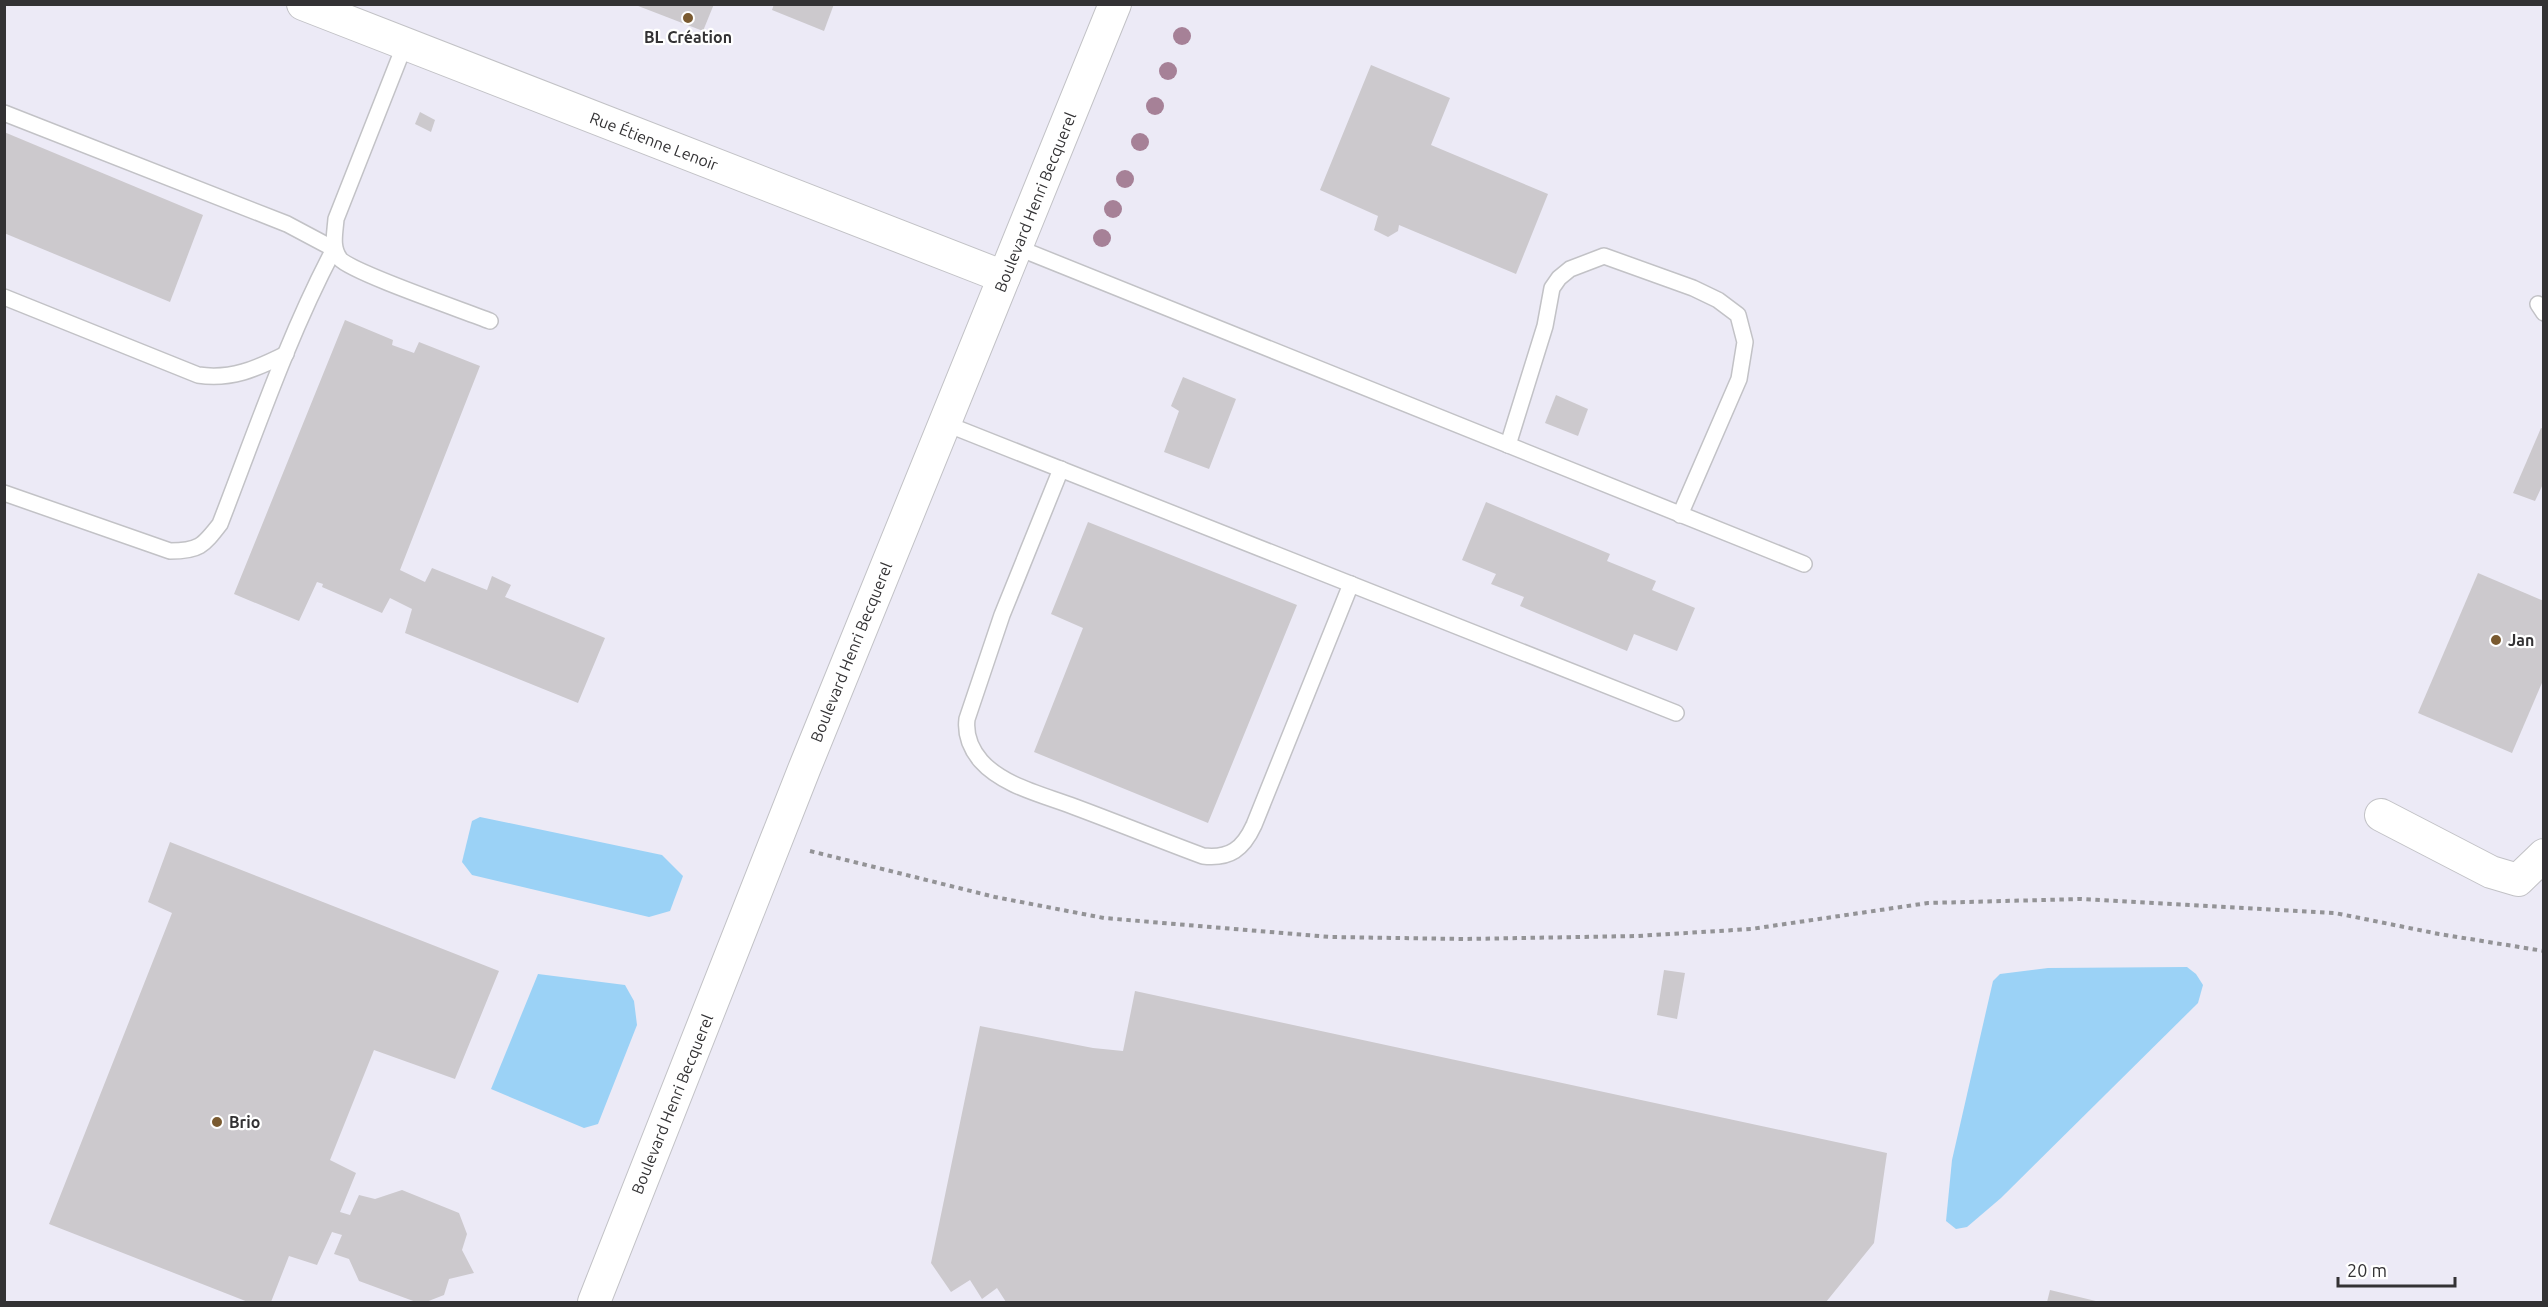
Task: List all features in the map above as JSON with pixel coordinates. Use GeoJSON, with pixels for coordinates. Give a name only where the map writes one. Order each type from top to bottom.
{"type":"FeatureCollection","features":[{"type":"Feature","properties":{"kind":"street","name":"Rue Étienne Lenoir"},"geometry":{"type":"LineString","coordinates":[[303,4],[1004,277]]}},
{"type":"Feature","properties":{"kind":"street","name":"Boulevard Henri Becquerel"},"geometry":{"type":"LineString","coordinates":[[594,1302],[775,842],[1115,4]]}},
{"type":"Feature","properties":{"kind":"street"},"geometry":{"type":"LineString","coordinates":[[2381,815],[2491,872],[2518,880],[2544,855]]}},
{"type":"Feature","properties":{"kind":"lane"},"geometry":{"type":"LineString","coordinates":[[4,493],[170,551],[191,551],[206,543],[220,524],[286,354],[314,287],[334,249],[336,219],[405,44]]}},
{"type":"Feature","properties":{"kind":"lane"},"geometry":{"type":"LineString","coordinates":[[4,113],[286,224],[334,249],[342,261],[367,273],[490,321]]}},
{"type":"Feature","properties":{"kind":"lane"},"geometry":{"type":"LineString","coordinates":[[1016,247],[1804,564]]}},
{"type":"Feature","properties":{"kind":"lane"},"geometry":{"type":"LineString","coordinates":[[1508,445],[1545,326],[1552,288],[1565,273],[1584,262],[1604,256],[1693,288],[1718,300],[1737,315],[1745,342],[1739,379],[1680,514]]}},
{"type":"Feature","properties":{"kind":"lane"},"geometry":{"type":"LineString","coordinates":[[4,297],[198,375],[218,378],[251,371],[286,354]]}},
{"type":"Feature","properties":{"kind":"lane"},"geometry":{"type":"LineString","coordinates":[[944,423],[1676,713]]}},
{"type":"Feature","properties":{"kind":"lane"},"geometry":{"type":"LineString","coordinates":[[1061,469],[1002,615],[967,719],[966,731],[969,742],[981,761],[1000,777],[1203,856],[1219,858],[1230,853],[1246,842],[1254,825],[1351,584]]}},
{"type":"Feature","properties":{"kind":"path"},"geometry":{"type":"LineString","coordinates":[[775,842],[994,897],[1104,918],[1330,937],[1464,939],[1637,936],[1751,929],[1928,903],[2081,899],[2335,913],[2439,934],[2544,951]]}},
{"type":"Feature","properties":{"kind":"shaded area"},"geometry":{"type":"Polygon","coordinates":[[[5,5],[2543,5],[2543,1302],[5,1302],[5,5]]]}},
{"type":"Feature","properties":{"kind":"water"},"geometry":{"type":"Polygon","coordinates":[[[480,817],[662,855],[683,876],[670,911],[649,917],[472,875],[462,862],[472,821],[480,817]]]}},
{"type":"Feature","properties":{"kind":"water"},"geometry":{"type":"Polygon","coordinates":[[[2187,967],[2196,974],[2203,985],[2198,1003],[2001,1198],[1967,1227],[1956,1229],[1946,1221],[1952,1160],[1993,981],[2000,974],[2048,968],[2187,967]]]}},
{"type":"Feature","properties":{"kind":"water"},"geometry":{"type":"Polygon","coordinates":[[[538,974],[625,985],[634,1001],[637,1025],[598,1124],[584,1128],[491,1089],[538,974]]]}},
{"type":"Feature","properties":{"kind":"building","name":"BL Création"},"geometry":{"type":"Polygon","coordinates":[[[633,4],[714,4],[703,31],[633,4]]]}},
{"type":"Feature","properties":{"kind":"building"},"geometry":{"type":"Polygon","coordinates":[[[774,4],[834,4],[824,31],[772,10],[774,4]]]}},
{"type":"Feature","properties":{"kind":"building"},"geometry":{"type":"Polygon","coordinates":[[[1371,65],[1450,98],[1431,145],[1548,194],[1516,274],[1399,225],[1398,231],[1388,237],[1374,230],[1378,216],[1320,190],[1371,65]]]}},
{"type":"Feature","properties":{"kind":"building"},"geometry":{"type":"Polygon","coordinates":[[[420,112],[435,120],[431,132],[415,124],[420,112]]]}},
{"type":"Feature","properties":{"kind":"building"},"geometry":{"type":"Polygon","coordinates":[[[4,132],[203,215],[170,302],[4,233],[4,132]]]}},
{"type":"Feature","properties":{"kind":"building"},"geometry":{"type":"Polygon","coordinates":[[[345,320],[393,340],[392,345],[414,353],[419,342],[480,366],[400,570],[425,582],[432,568],[487,590],[492,576],[511,585],[505,597],[605,638],[578,703],[405,633],[412,609],[390,598],[382,613],[322,587],[323,584],[317,582],[299,621],[234,594],[345,320]]]}},
{"type":"Feature","properties":{"kind":"building"},"geometry":{"type":"Polygon","coordinates":[[[1183,377],[1236,399],[1209,469],[1164,452],[1179,411],[1171,406],[1183,377]]]}},
{"type":"Feature","properties":{"kind":"building"},"geometry":{"type":"Polygon","coordinates":[[[1556,395],[1588,409],[1578,436],[1545,423],[1556,395]]]}},
{"type":"Feature","properties":{"kind":"building"},"geometry":{"type":"Polygon","coordinates":[[[2541,428],[2544,429],[2544,482],[2535,501],[2513,493],[2541,428]]]}},
{"type":"Feature","properties":{"kind":"building"},"geometry":{"type":"Polygon","coordinates":[[[1486,502],[1610,554],[1607,561],[1656,581],[1652,590],[1695,608],[1677,651],[1634,634],[1627,651],[1520,606],[1524,597],[1491,584],[1496,574],[1462,560],[1486,502]]]}},
{"type":"Feature","properties":{"kind":"building"},"geometry":{"type":"Polygon","coordinates":[[[1088,522],[1297,605],[1208,823],[1034,752],[1083,628],[1051,614],[1088,522]]]}},
{"type":"Feature","properties":{"kind":"building","name":"Jan"},"geometry":{"type":"Polygon","coordinates":[[[2478,573],[2544,601],[2544,678],[2512,753],[2418,713],[2478,573]]]}},
{"type":"Feature","properties":{"kind":"building"},"geometry":{"type":"Polygon","coordinates":[[[170,842],[499,971],[455,1079],[374,1050],[330,1160],[356,1173],[340,1212],[350,1215],[359,1195],[375,1199],[402,1190],[459,1213],[467,1234],[462,1250],[474,1273],[449,1279],[444,1295],[426,1302],[416,1302],[359,1281],[349,1259],[334,1254],[342,1235],[332,1232],[317,1265],[289,1256],[271,1302],[248,1302],[49,1224],[172,913],[148,902],[170,842]]]}},
{"type":"Feature","properties":{"kind":"building"},"geometry":{"type":"Polygon","coordinates":[[[1664,970],[1685,973],[1677,1019],[1657,1015],[1664,970]]]}},
{"type":"Feature","properties":{"kind":"building"},"geometry":{"type":"Polygon","coordinates":[[[1135,991],[1887,1153],[1874,1243],[1826,1302],[1006,1302],[997,1288],[982,1299],[970,1280],[951,1292],[931,1263],[980,1026],[1093,1048],[1123,1051],[1135,991]]]}},
{"type":"Feature","properties":{"kind":"building"},"geometry":{"type":"Polygon","coordinates":[[[2050,1290],[2100,1302],[2047,1302],[2050,1290]]]}},
{"type":"Feature","properties":{"kind":"place","name":"BL Création"},"geometry":{"type":"Point","coordinates":[688,18]}},
{"type":"Feature","properties":{"kind":"place","name":"Jan"},"geometry":{"type":"Point","coordinates":[2496,640]}},
{"type":"Feature","properties":{"kind":"place","name":"Brio"},"geometry":{"type":"Point","coordinates":[217,1122]}}]}
